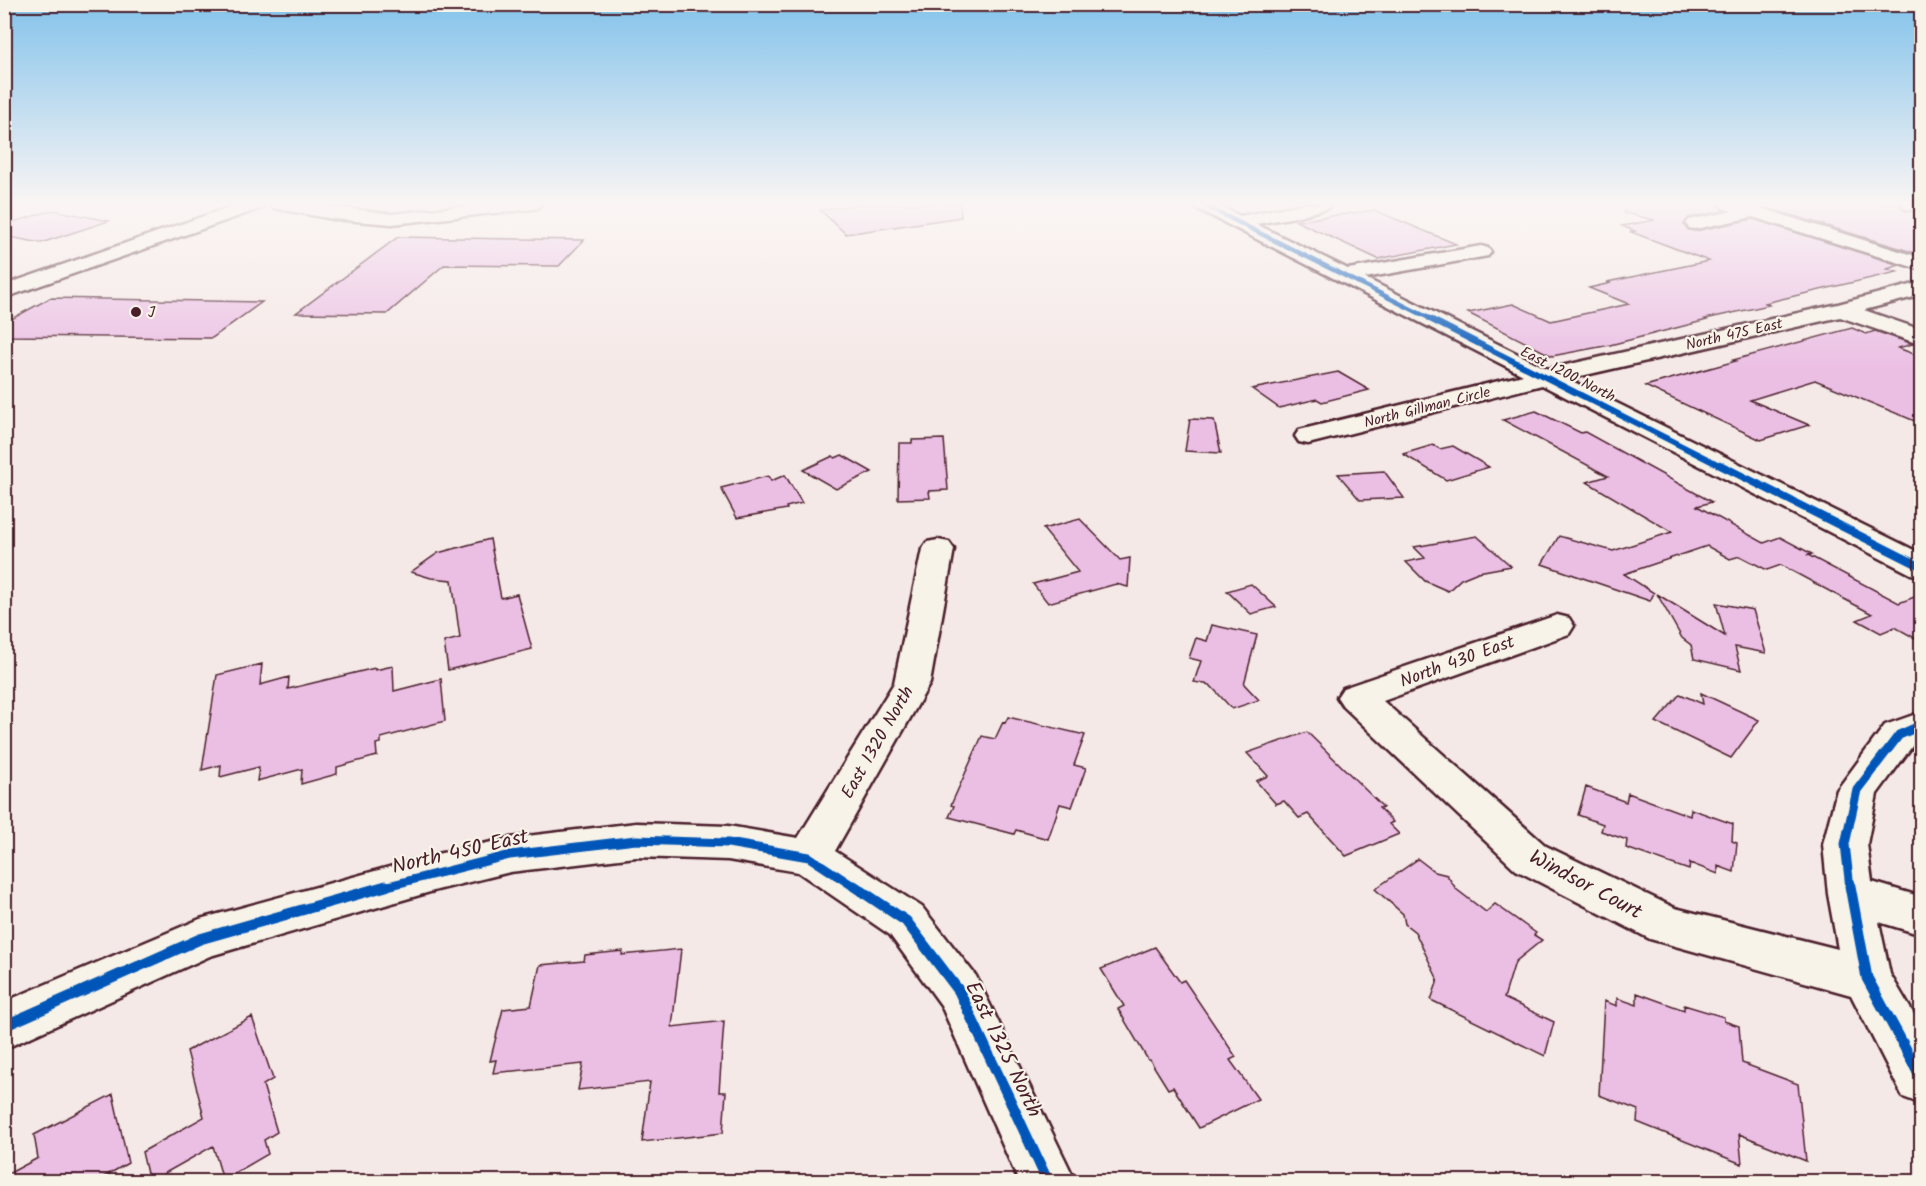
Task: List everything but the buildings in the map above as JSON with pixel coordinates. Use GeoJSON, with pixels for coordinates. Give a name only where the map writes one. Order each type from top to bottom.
{"type":"FeatureCollection","features":[{"type":"Feature","properties":{"kind":"street"},"geometry":{"type":"LineString","coordinates":[[4,292],[97,259]]}},
{"type":"Feature","properties":{"kind":"street","name":"East 1200 North"},"geometry":{"type":"LineString","coordinates":[[1313,259],[1922,567]]}},
{"type":"Feature","properties":{"kind":"street"},"geometry":{"type":"LineString","coordinates":[[1346,276],[1440,259]]}},
{"type":"Feature","properties":{"kind":"street"},"geometry":{"type":"LineString","coordinates":[[1907,259],[1922,264]]}},
{"type":"Feature","properties":{"kind":"street"},"geometry":{"type":"LineString","coordinates":[[4,269],[52,275]]}},
{"type":"Feature","properties":{"kind":"street","name":"North 475 East"},"geometry":{"type":"LineString","coordinates":[[1545,377],[1841,310],[1922,288]]}},
{"type":"Feature","properties":{"kind":"street"},"geometry":{"type":"LineString","coordinates":[[1841,310],[1922,338]]}},
{"type":"Feature","properties":{"kind":"street","name":"North Gillman Circle"},"geometry":{"type":"LineString","coordinates":[[1308,436],[1545,377]]}},
{"type":"Feature","properties":{"kind":"street","name":"East 1320 North"},"geometry":{"type":"LineString","coordinates":[[809,857],[912,682],[938,549]]}},
{"type":"Feature","properties":{"kind":"street","name":"North 430 East"},"geometry":{"type":"LineString","coordinates":[[1356,697],[1557,626]]}},
{"type":"Feature","properties":{"kind":"street","name":"Windsor Court"},"geometry":{"type":"LineString","coordinates":[[1356,697],[1531,858],[1666,926],[1867,978]]}},
{"type":"Feature","properties":{"kind":"street"},"geometry":{"type":"LineString","coordinates":[[1922,725],[1899,735],[1857,790],[1845,844],[1851,894],[1867,978],[1922,1079]]}},
{"type":"Feature","properties":{"kind":"street","name":"North 450 East"},"geometry":{"type":"LineString","coordinates":[[4,1026],[200,939],[437,872],[510,855],[636,840],[728,843],[809,857],[906,921],[919,938]]}},
{"type":"Feature","properties":{"kind":"street"},"geometry":{"type":"LineString","coordinates":[[1851,894],[1922,916]]}},
{"type":"Feature","properties":{"kind":"street","name":"East 1325 North"},"geometry":{"type":"LineString","coordinates":[[919,938],[959,991],[1048,1182]]}},
{"type":"Feature","properties":{"kind":"cycle path"},"geometry":{"type":"LineString","coordinates":[[1312,259],[1922,567]]}},
{"type":"Feature","properties":{"kind":"cycle path"},"geometry":{"type":"LineString","coordinates":[[1922,725],[1899,735],[1857,790],[1845,844],[1851,894],[1867,978],[1922,1079]]}},
{"type":"Feature","properties":{"kind":"cycle path"},"geometry":{"type":"LineString","coordinates":[[4,1026],[200,939],[437,872],[510,855],[636,840],[728,843],[809,857],[906,921],[959,991],[1048,1182]]}},
{"type":"Feature","properties":{"kind":"place","name":"J"},"geometry":{"type":"Point","coordinates":[136,312]}}]}
